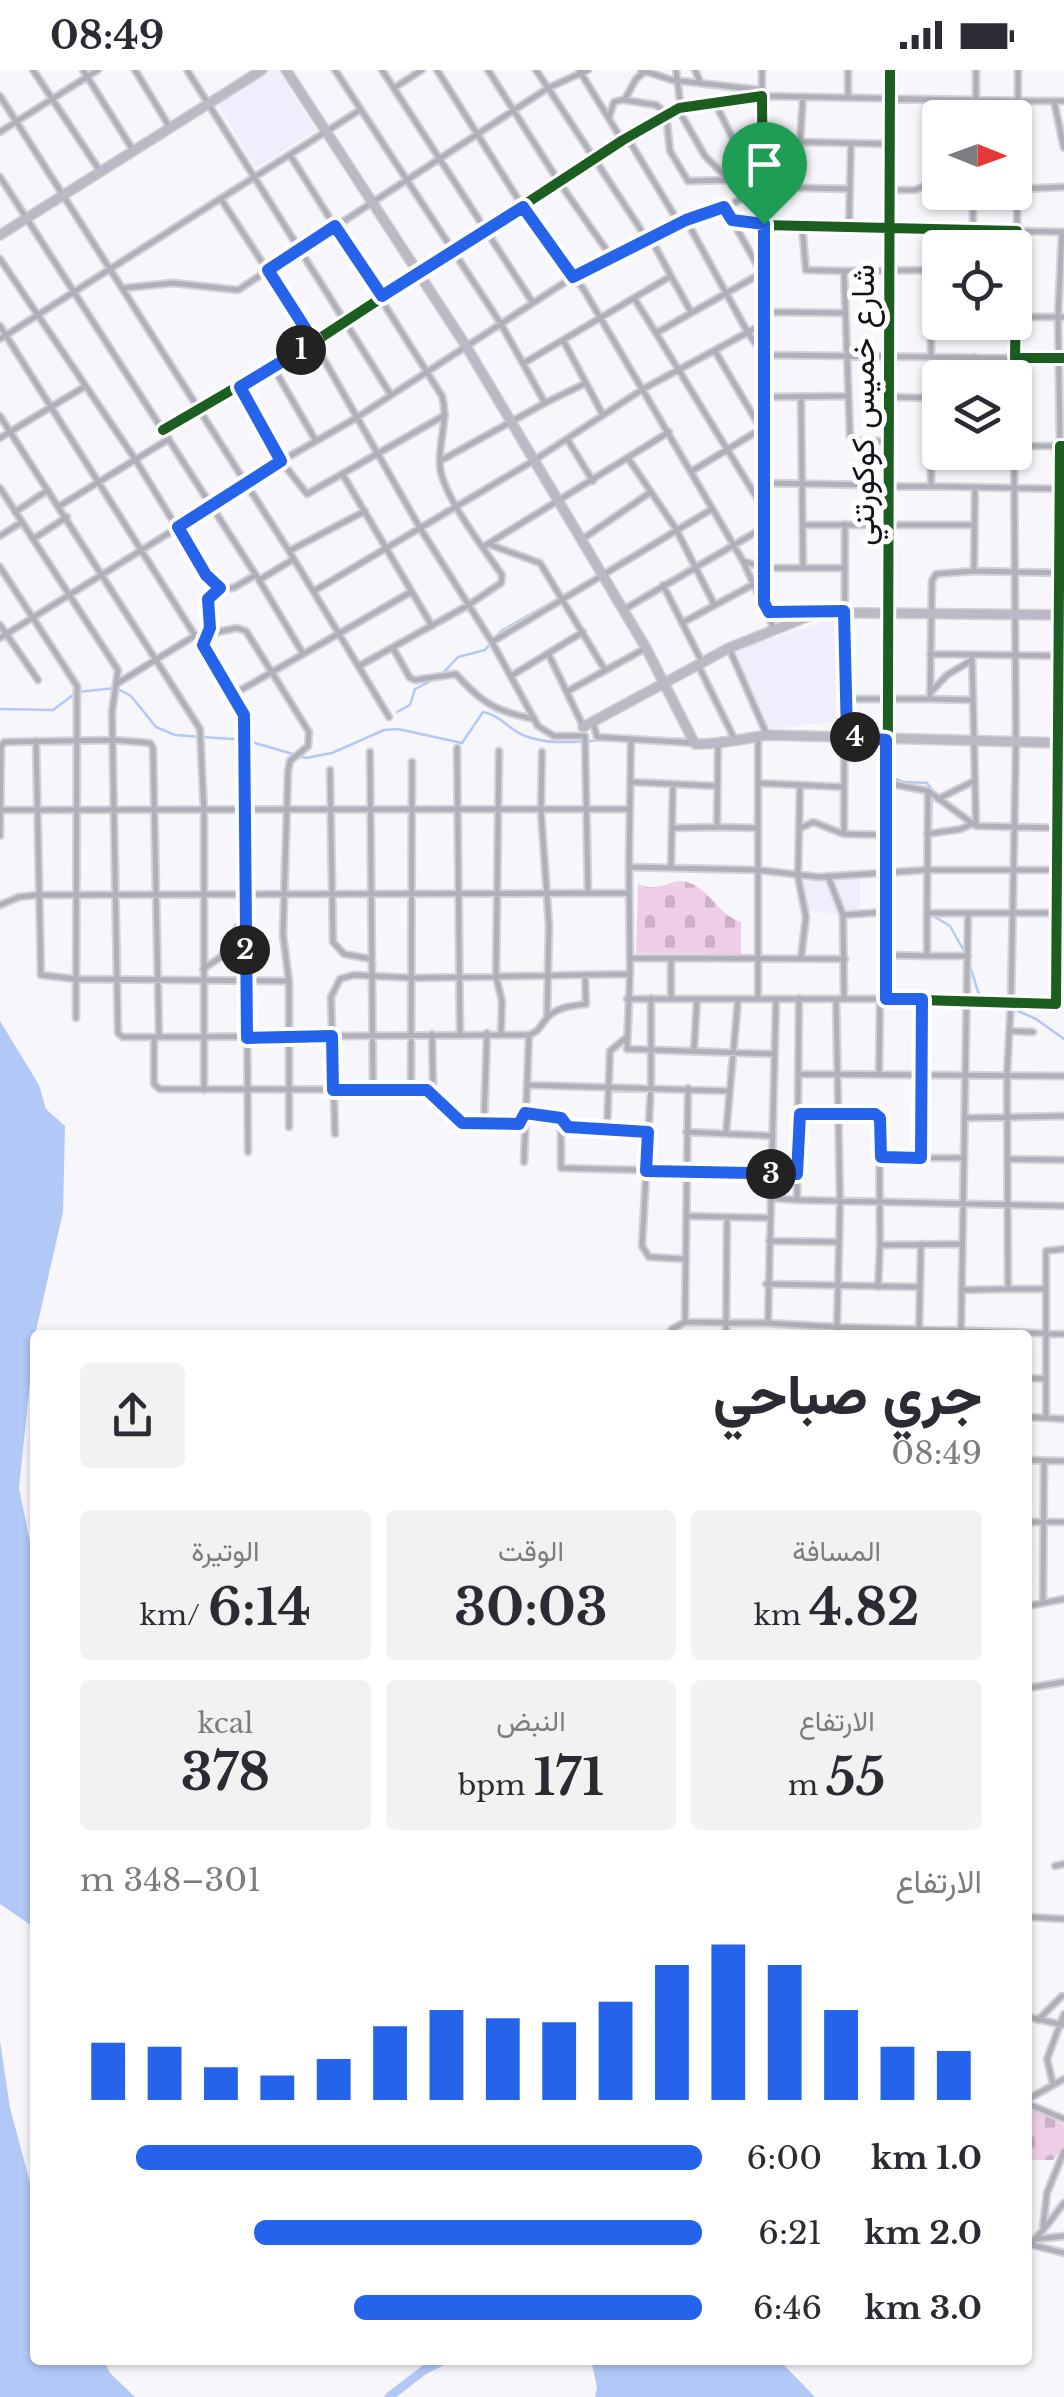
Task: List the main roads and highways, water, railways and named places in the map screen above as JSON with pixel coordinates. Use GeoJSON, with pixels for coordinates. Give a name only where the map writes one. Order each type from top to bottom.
{"type":"FeatureCollection","features":[{"type":"Feature","properties":{"kind":"main road"},"geometry":{"type":"LineString","coordinates":[[0,235],[262,70]]}},
{"type":"Feature","properties":{"kind":"main road"},"geometry":{"type":"LineString","coordinates":[[286,70],[466,346],[646,648],[694,744],[718,745],[734,738],[763,736],[1062,743]]}},
{"type":"Feature","properties":{"kind":"main road"},"geometry":{"type":"LineString","coordinates":[[766,608],[818,613],[1062,615]]}},
{"type":"Feature","properties":{"kind":"main road"},"geometry":{"type":"LineString","coordinates":[[587,729],[729,648],[818,613]]}},
{"type":"Feature","properties":{"kind":"water"},"geometry":{"type":"Polygon","coordinates":[[[0,1021],[39,1085],[46,1109],[65,1126],[63,1212],[36,1330],[30,1330],[30,1383],[19,1488],[30,1542],[30,1925],[0,1904],[0,1021]]]}},
{"type":"Feature","properties":{"kind":"water"},"geometry":{"type":"Polygon","coordinates":[[[0,2041],[10,2108],[30,2182],[30,2365],[106,2365],[135,2397],[0,2397],[0,2041]]]}},
{"type":"Feature","properties":{"kind":"water"},"geometry":{"type":"Polygon","coordinates":[[[592,2365],[784,2365],[815,2397],[595,2397],[592,2365]]]}},
{"type":"Feature","properties":{"kind":"waterway"},"geometry":{"type":"LineString","coordinates":[[604,571],[624,558]]}},
{"type":"Feature","properties":{"kind":"waterway"},"geometry":{"type":"LineString","coordinates":[[443,673],[458,657],[485,650],[501,631],[559,598]]}},
{"type":"Feature","properties":{"kind":"waterway"},"geometry":{"type":"LineString","coordinates":[[397,712],[410,705],[415,689],[437,678]]}},
{"type":"Feature","properties":{"kind":"waterway"},"geometry":{"type":"LineString","coordinates":[[0,709],[53,710],[77,692],[116,688],[131,696],[156,727],[175,735],[245,740],[306,758],[332,753],[384,730],[398,729],[462,743],[483,712],[535,739],[607,740]]}},
{"type":"Feature","properties":{"kind":"waterway"},"geometry":{"type":"LineString","coordinates":[[719,738],[760,732]]}},
{"type":"Feature","properties":{"kind":"waterway"},"geometry":{"type":"LineString","coordinates":[[813,732],[840,733]]}},
{"type":"Feature","properties":{"kind":"waterway"},"geometry":{"type":"LineString","coordinates":[[635,737],[687,739]]}},
{"type":"Feature","properties":{"kind":"waterway"},"geometry":{"type":"LineString","coordinates":[[866,742],[885,752]]}},
{"type":"Feature","properties":{"kind":"waterway"},"geometry":{"type":"LineString","coordinates":[[890,769],[891,777],[927,783],[932,790],[930,869]]}},
{"type":"Feature","properties":{"kind":"waterway"},"geometry":{"type":"LineString","coordinates":[[930,914],[950,926],[964,951]]}},
{"type":"Feature","properties":{"kind":"waterway"},"geometry":{"type":"LineString","coordinates":[[969,963],[980,998]]}},
{"type":"Feature","properties":{"kind":"waterway"},"geometry":{"type":"LineString","coordinates":[[985,1004],[1011,1008],[1036,1019],[1064,1039]]}},
{"type":"Feature","properties":{"kind":"waterway"},"geometry":{"type":"LineString","coordinates":[[389,2397],[434,2365]]}}]}
